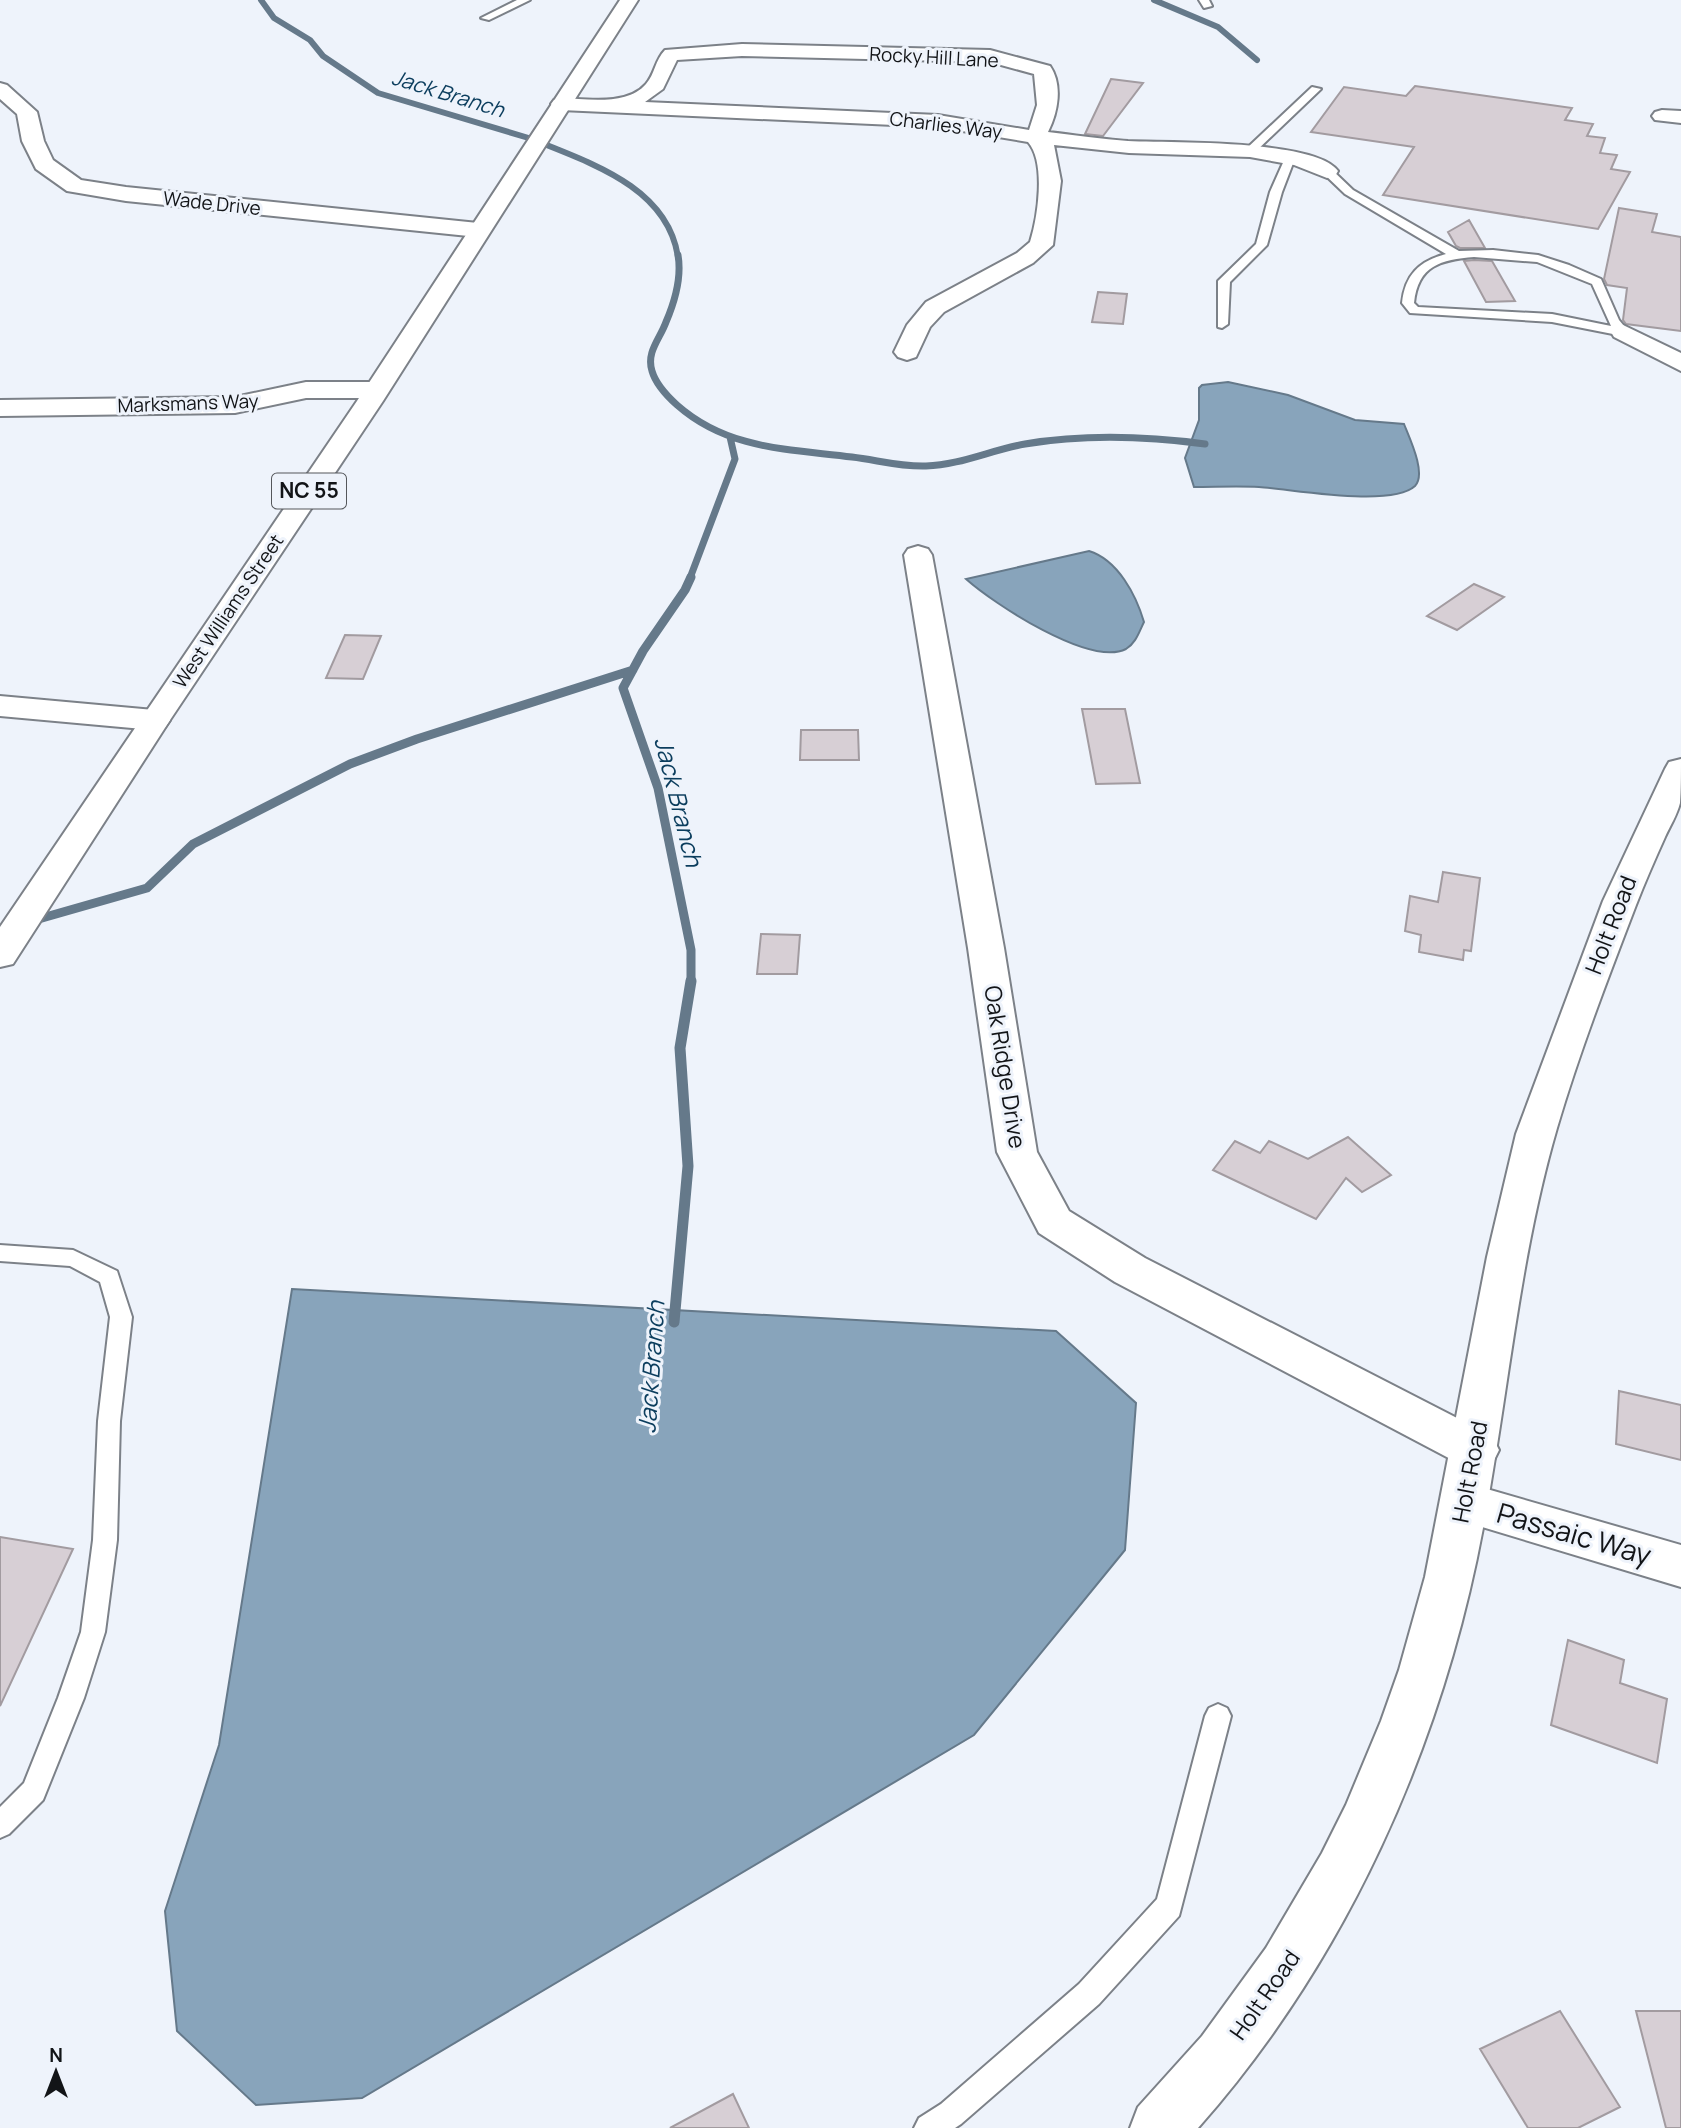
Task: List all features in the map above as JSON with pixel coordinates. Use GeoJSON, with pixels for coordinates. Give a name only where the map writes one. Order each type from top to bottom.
{"type":"FeatureCollection","features":[{"type":"Feature","properties":{"kind":"street","name":"NC 55"},"geometry":{"type":"LineString","coordinates":[[478,230],[629,0]]}},
{"type":"Feature","properties":{"kind":"street","name":"Rocky Hill Lane"},"geometry":{"type":"LineString","coordinates":[[614,105],[648,92],[656,85],[666,58],[671,54],[742,50],[990,57],[1044,70],[1049,101],[1035,137]]}},
{"type":"Feature","properties":{"kind":"street","name":"Wade Drive"},"geometry":{"type":"LineString","coordinates":[[0,89],[27,112],[33,141],[44,164],[75,187],[478,230]]}},
{"type":"Feature","properties":{"kind":"street","name":"Charlies Way"},"geometry":{"type":"LineString","coordinates":[[561,104],[938,121],[1035,137],[1129,146],[1250,150],[1316,164],[1327,171]]}},
{"type":"Feature","properties":{"kind":"street"},"geometry":{"type":"LineString","coordinates":[[907,352],[919,325],[934,307],[1025,258],[1041,244],[1045,231],[1050,181],[1046,149],[1035,137]]}},
{"type":"Feature","properties":{"kind":"street","name":"West Williams Street"},"geometry":{"type":"LineString","coordinates":[[0,955],[154,720],[370,401],[478,230]]}},
{"type":"Feature","properties":{"kind":"street"},"geometry":{"type":"LineString","coordinates":[[1623,331],[1681,363]]}},
{"type":"Feature","properties":{"kind":"street","name":"Marksmans Way"},"geometry":{"type":"LineString","coordinates":[[0,408],[235,405],[306,390],[375,390]]}},
{"type":"Feature","properties":{"kind":"street","name":"Oak Ridge Drive"},"geometry":{"type":"LineString","coordinates":[[918,555],[986,948],[1017,1152],[1054,1222],[1130,1270],[1476,1450]]}},
{"type":"Feature","properties":{"kind":"street"},"geometry":{"type":"LineString","coordinates":[[0,706],[154,720]]}},
{"type":"Feature","properties":{"kind":"street","name":"Holt Road"},"geometry":{"type":"LineString","coordinates":[[1159,2128],[1224,2054],[1297,1950],[1375,1801],[1424,1670],[1466,1503],[1500,1296],[1532,1144],[1603,942],[1634,864],[1681,769]]}},
{"type":"Feature","properties":{"kind":"street","name":"Passaic Way"},"geometry":{"type":"LineString","coordinates":[[1466,1503],[1681,1566]]}},
{"type":"Feature","properties":{"kind":"lane"},"geometry":{"type":"LineString","coordinates":[[486,18],[525,0]]}},
{"type":"Feature","properties":{"kind":"lane"},"geometry":{"type":"LineString","coordinates":[[1250,150],[1316,89]]}},
{"type":"Feature","properties":{"kind":"lane"},"geometry":{"type":"LineString","coordinates":[[1222,324],[1224,281],[1261,245],[1276,192],[1290,158]]}},
{"type":"Feature","properties":{"kind":"lane"},"geometry":{"type":"LineString","coordinates":[[1327,171],[1357,197],[1455,254]]}},
{"type":"Feature","properties":{"kind":"lane"},"geometry":{"type":"LineString","coordinates":[[1455,254],[1535,256],[1564,265],[1597,282],[1613,321],[1623,331],[1552,318],[1414,310],[1408,303],[1410,280],[1428,263],[1455,254]]}},
{"type":"Feature","properties":{"kind":"lane"},"geometry":{"type":"LineString","coordinates":[[0,1253],[74,1258],[109,1277],[121,1317],[109,1421],[105,1539],[93,1632],[71,1698],[34,1791],[0,1825]]}},
{"type":"Feature","properties":{"kind":"lane"},"geometry":{"type":"LineString","coordinates":[[929,2128],[951,2114],[1089,1994],[1169,1906],[1218,1716]]}},
{"type":"Feature","properties":{"kind":"water"},"geometry":{"type":"Polygon","coordinates":[[[1228,382],[1288,395],[1355,420],[1404,424],[1418,465],[1418,480],[1415,486],[1385,496],[1364,497],[1259,487],[1194,487],[1185,458],[1199,420],[1199,388],[1202,385],[1228,382]]]}},
{"type":"Feature","properties":{"kind":"water"},"geometry":{"type":"Polygon","coordinates":[[[1089,551],[1109,562],[1117,570],[1131,590],[1141,612],[1144,622],[1135,640],[1126,649],[1110,652],[1067,641],[1019,617],[966,579],[1089,551]]]}},
{"type":"Feature","properties":{"kind":"water"},"geometry":{"type":"Polygon","coordinates":[[[292,1289],[1056,1331],[1136,1403],[1125,1550],[974,1735],[362,2098],[256,2105],[177,2031],[165,1911],[219,1745],[292,1289]]]}},
{"type":"Feature","properties":{"kind":"building"},"geometry":{"type":"Polygon","coordinates":[[[1111,79],[1143,83],[1103,136],[1085,134],[1111,79]]]}},
{"type":"Feature","properties":{"kind":"building"},"geometry":{"type":"Polygon","coordinates":[[[1415,86],[1572,108],[1565,120],[1593,124],[1587,136],[1605,138],[1600,153],[1617,155],[1611,169],[1630,172],[1598,229],[1383,195],[1414,147],[1311,132],[1344,87],[1406,96],[1415,86]]]}},
{"type":"Feature","properties":{"kind":"building"},"geometry":{"type":"Polygon","coordinates":[[[1619,208],[1657,214],[1652,232],[1681,237],[1681,331],[1626,324],[1623,320],[1627,288],[1607,285],[1604,279],[1619,208]]]}},
{"type":"Feature","properties":{"kind":"building"},"geometry":{"type":"Polygon","coordinates":[[[1469,220],[1485,248],[1460,248],[1448,232],[1469,220]]]}},
{"type":"Feature","properties":{"kind":"building"},"geometry":{"type":"Polygon","coordinates":[[[1464,261],[1492,261],[1515,301],[1486,302],[1464,261]]]}},
{"type":"Feature","properties":{"kind":"building"},"geometry":{"type":"Polygon","coordinates":[[[1098,292],[1127,294],[1123,324],[1092,322],[1098,292]]]}},
{"type":"Feature","properties":{"kind":"building"},"geometry":{"type":"Polygon","coordinates":[[[1474,584],[1504,597],[1457,630],[1427,616],[1474,584]]]}},
{"type":"Feature","properties":{"kind":"building"},"geometry":{"type":"Polygon","coordinates":[[[345,635],[381,636],[363,679],[326,678],[345,635]]]}},
{"type":"Feature","properties":{"kind":"building"},"geometry":{"type":"Polygon","coordinates":[[[1082,709],[1125,709],[1140,783],[1096,784],[1082,709]]]}},
{"type":"Feature","properties":{"kind":"building"},"geometry":{"type":"Polygon","coordinates":[[[801,730],[858,730],[859,760],[800,760],[801,730]]]}},
{"type":"Feature","properties":{"kind":"building"},"geometry":{"type":"Polygon","coordinates":[[[1443,872],[1480,878],[1471,951],[1464,950],[1463,960],[1419,952],[1421,935],[1405,931],[1410,896],[1438,902],[1443,872]]]}},
{"type":"Feature","properties":{"kind":"building"},"geometry":{"type":"Polygon","coordinates":[[[761,934],[800,935],[797,974],[757,974],[761,934]]]}},
{"type":"Feature","properties":{"kind":"building"},"geometry":{"type":"Polygon","coordinates":[[[1348,1137],[1391,1175],[1362,1192],[1346,1178],[1316,1219],[1213,1170],[1235,1141],[1260,1153],[1269,1141],[1308,1159],[1348,1137]]]}},
{"type":"Feature","properties":{"kind":"building"},"geometry":{"type":"Polygon","coordinates":[[[1619,1391],[1681,1405],[1681,1460],[1616,1444],[1619,1391]]]}},
{"type":"Feature","properties":{"kind":"building"},"geometry":{"type":"Polygon","coordinates":[[[0,1537],[73,1549],[0,1706],[0,1537]]]}},
{"type":"Feature","properties":{"kind":"building"},"geometry":{"type":"Polygon","coordinates":[[[1568,1640],[1624,1660],[1620,1683],[1667,1699],[1657,1763],[1551,1725],[1568,1640]]]}},
{"type":"Feature","properties":{"kind":"building"},"geometry":{"type":"Polygon","coordinates":[[[1560,2011],[1620,2107],[1578,2128],[1528,2128],[1480,2049],[1560,2011]]]}},
{"type":"Feature","properties":{"kind":"building"},"geometry":{"type":"Polygon","coordinates":[[[1636,2011],[1681,2011],[1681,2128],[1666,2128],[1636,2011]]]}},
{"type":"Feature","properties":{"kind":"building"},"geometry":{"type":"Polygon","coordinates":[[[733,2094],[749,2128],[670,2128],[733,2094]]]}},
{"type":"Feature","properties":{"kind":"waterway","name":"Jack Branch"},"geometry":{"type":"LineString","coordinates":[[261,0],[274,18],[310,40],[323,56],[378,93],[532,139]]}},
{"type":"Feature","properties":{"kind":"waterway"},"geometry":{"type":"LineString","coordinates":[[1154,0],[1218,27],[1257,60]]}},
{"type":"Feature","properties":{"kind":"waterway","name":"Jack Branch"},"geometry":{"type":"LineString","coordinates":[[544,144],[608,172],[646,198],[661,215],[672,234],[678,257]]}},
{"type":"Feature","properties":{"kind":"waterway"},"geometry":{"type":"LineString","coordinates":[[678,255],[677,289],[652,352],[652,371],[659,386],[677,405],[697,420],[738,439],[782,449],[917,466],[951,463],[1025,444],[1092,437],[1160,439],[1205,444]]}},
{"type":"Feature","properties":{"kind":"waterway","name":"Jack Branch"},"geometry":{"type":"LineString","coordinates":[[690,578],[735,459],[730,437]]}},
{"type":"Feature","properties":{"kind":"waterway","name":"Jack Branch"},"geometry":{"type":"LineString","coordinates":[[633,670],[691,577]]}},
{"type":"Feature","properties":{"kind":"waterway"},"geometry":{"type":"LineString","coordinates":[[35,920],[147,888],[193,844],[350,764],[417,739],[633,670]]}},
{"type":"Feature","properties":{"kind":"waterway","name":"Jack Branch"},"geometry":{"type":"LineString","coordinates":[[633,670],[623,688],[658,788],[691,950],[691,981]]}},
{"type":"Feature","properties":{"kind":"waterway","name":"Jack Branch"},"geometry":{"type":"LineString","coordinates":[[674,1322],[688,1166],[680,1048],[691,981]]}}]}
